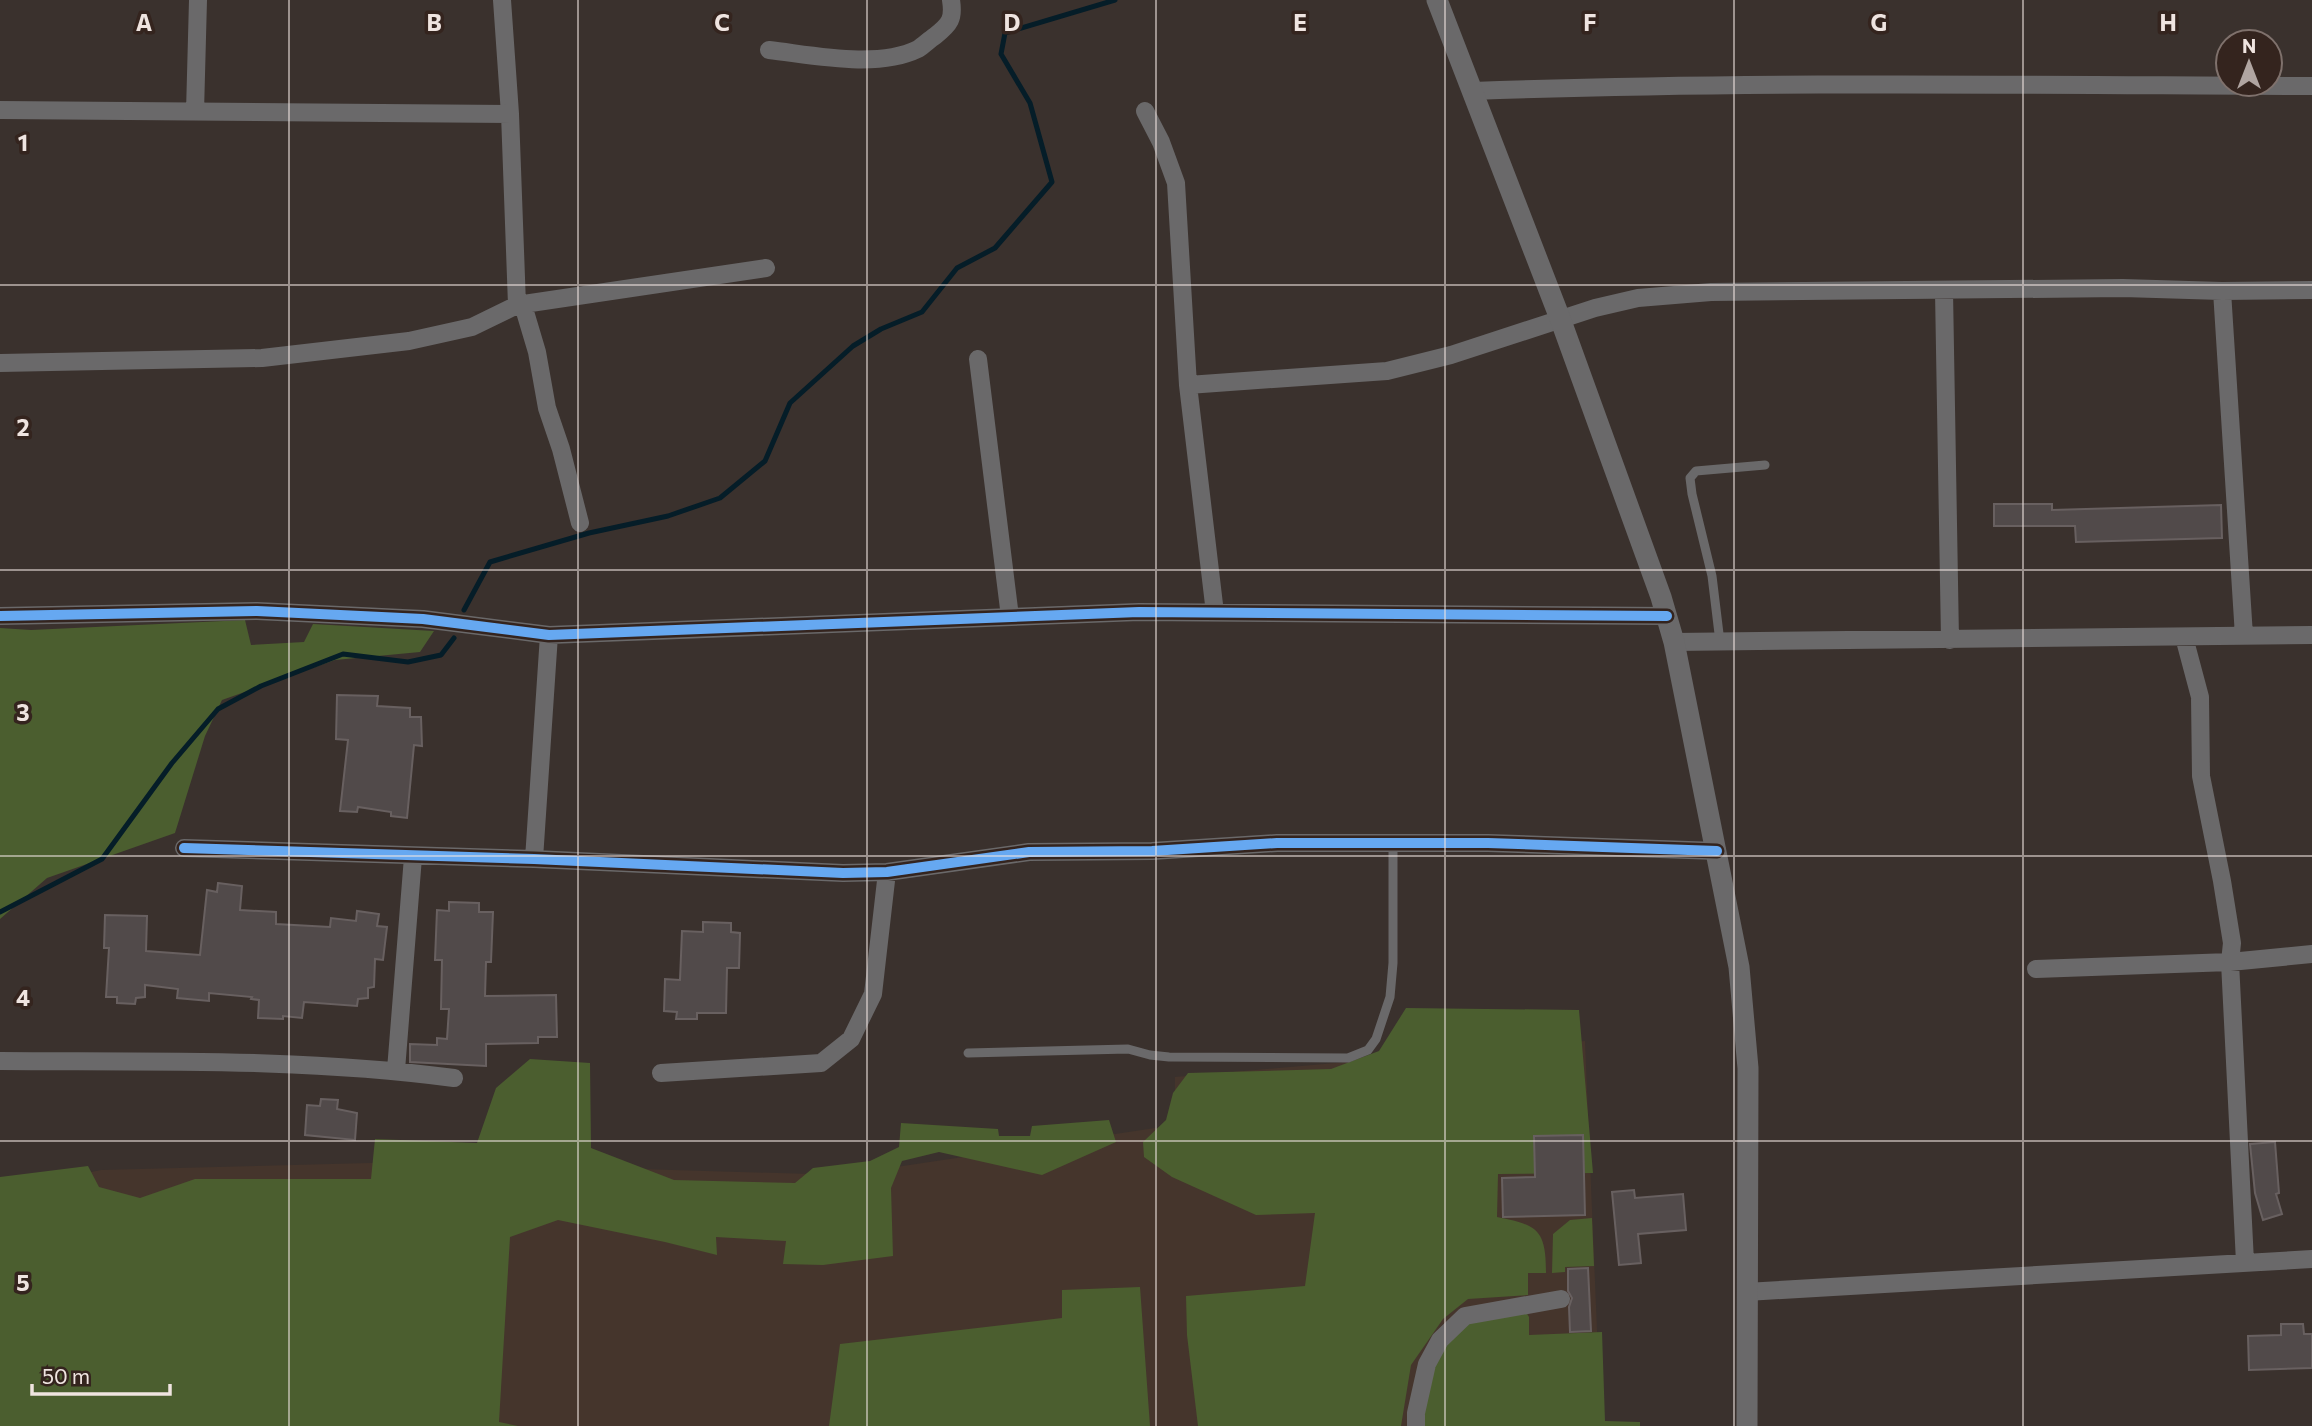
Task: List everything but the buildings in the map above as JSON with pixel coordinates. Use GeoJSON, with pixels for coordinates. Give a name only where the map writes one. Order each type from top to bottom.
{"type":"FeatureCollection","features":[{"type":"Feature","properties":{"kind":"street"},"geometry":{"type":"LineString","coordinates":[[195,112],[198,0]]}},
{"type":"Feature","properties":{"kind":"street"},"geometry":{"type":"LineString","coordinates":[[502,0],[520,305],[537,352],[547,408],[561,449],[580,523]]}},
{"type":"Feature","properties":{"kind":"street"},"geometry":{"type":"LineString","coordinates":[[769,50],[852,59],[893,57],[919,48],[948,26],[953,13],[951,0]]}},
{"type":"Feature","properties":{"kind":"street"},"geometry":{"type":"LineString","coordinates":[[1437,0],[1561,321],[1674,642],[1739,967],[1748,1068],[1747,1426]]}},
{"type":"Feature","properties":{"kind":"street"},"geometry":{"type":"LineString","coordinates":[[1473,91],[1640,85],[1942,83],[2312,86]]}},
{"type":"Feature","properties":{"kind":"street"},"geometry":{"type":"LineString","coordinates":[[0,110],[510,114]]}},
{"type":"Feature","properties":{"kind":"street"},"geometry":{"type":"LineString","coordinates":[[1145,111],[1161,142],[1176,183],[1188,385],[1215,613]]}},
{"type":"Feature","properties":{"kind":"street"},"geometry":{"type":"LineString","coordinates":[[0,363],[262,358],[409,341],[472,327],[520,305],[766,268]]}},
{"type":"Feature","properties":{"kind":"street"},"geometry":{"type":"LineString","coordinates":[[1188,385],[1387,371],[1451,355],[1595,308],[1638,298],[1711,292],[2123,288],[2312,290]]}},
{"type":"Feature","properties":{"kind":"street"},"geometry":{"type":"LineString","coordinates":[[1944,291],[1950,640]]}},
{"type":"Feature","properties":{"kind":"street"},"geometry":{"type":"LineString","coordinates":[[2222,291],[2244,636]]}},
{"type":"Feature","properties":{"kind":"street"},"geometry":{"type":"LineString","coordinates":[[978,359],[1010,617]]}},
{"type":"Feature","properties":{"kind":"street"},"geometry":{"type":"LineString","coordinates":[[0,616],[257,611],[423,620],[549,635],[1139,612],[1667,616]]}},
{"type":"Feature","properties":{"kind":"street"},"geometry":{"type":"LineString","coordinates":[[534,859],[549,635]]}},
{"type":"Feature","properties":{"kind":"street"},"geometry":{"type":"LineString","coordinates":[[1674,642],[2312,635]]}},
{"type":"Feature","properties":{"kind":"street"},"geometry":{"type":"LineString","coordinates":[[2183,637],[2200,697],[2201,776],[2232,943],[2230,962],[2245,1262]]}},
{"type":"Feature","properties":{"kind":"street"},"geometry":{"type":"LineString","coordinates":[[184,848],[534,859],[842,873],[887,872],[1029,852],[1152,852],[1277,843],[1489,843],[1717,851]]}},
{"type":"Feature","properties":{"kind":"street"},"geometry":{"type":"LineString","coordinates":[[396,1070],[413,857]]}},
{"type":"Feature","properties":{"kind":"street"},"geometry":{"type":"LineString","coordinates":[[661,1073],[821,1063],[851,1039],[873,994],[887,872]]}},
{"type":"Feature","properties":{"kind":"street"},"geometry":{"type":"LineString","coordinates":[[2036,969],[2230,962],[2312,954]]}},
{"type":"Feature","properties":{"kind":"street"},"geometry":{"type":"LineString","coordinates":[[0,1061],[240,1063],[396,1070],[454,1078]]}},
{"type":"Feature","properties":{"kind":"street"},"geometry":{"type":"LineString","coordinates":[[1746,1292],[2312,1259]]}},
{"type":"Feature","properties":{"kind":"street"},"geometry":{"type":"LineString","coordinates":[[1416,1426],[1416,1413],[1427,1364],[1440,1340],[1465,1317],[1561,1299]]}},
{"type":"Feature","properties":{"kind":"lane"},"geometry":{"type":"LineString","coordinates":[[1720,642],[1713,576],[1690,478],[1696,471],[1765,465]]}},
{"type":"Feature","properties":{"kind":"lane"},"geometry":{"type":"LineString","coordinates":[[968,1053],[1128,1049],[1169,1057],[1348,1058],[1368,1050],[1376,1039],[1391,988],[1393,843]]}},
{"type":"Feature","properties":{"kind":"shaded area"},"geometry":{"type":"Polygon","coordinates":[[[1585,1041],[1601,1426],[0,1426],[0,1191],[101,1170],[409,1162],[843,1175],[1175,1125],[1175,1077],[1585,1041]]]}},
{"type":"Feature","properties":{"kind":"green space"},"geometry":{"type":"Polygon","coordinates":[[[245,620],[251,645],[304,642],[313,624],[434,631],[420,652],[335,660],[222,700],[205,736],[175,833],[47,878],[0,919],[0,628],[31,630],[245,620]]]}},
{"type":"Feature","properties":{"kind":"green space"},"geometry":{"type":"Polygon","coordinates":[[[1406,1008],[1579,1010],[1593,1173],[1498,1174],[1497,1217],[1522,1223],[1537,1232],[1544,1247],[1546,1273],[1528,1273],[1528,1295],[1468,1299],[1443,1319],[1411,1365],[1401,1426],[1198,1426],[1187,1335],[1186,1296],[1305,1286],[1315,1213],[1256,1215],[1172,1177],[1144,1157],[1143,1142],[1166,1120],[1173,1093],[1188,1073],[1331,1069],[1379,1051],[1406,1008]]]}},
{"type":"Feature","properties":{"kind":"green space"},"geometry":{"type":"Polygon","coordinates":[[[530,1059],[590,1063],[591,1148],[674,1180],[795,1183],[813,1168],[870,1161],[899,1147],[901,1123],[998,1129],[999,1136],[1030,1136],[1032,1126],[1109,1120],[1116,1142],[1042,1175],[939,1152],[902,1161],[891,1188],[893,1256],[823,1265],[783,1264],[786,1241],[716,1237],[717,1255],[558,1220],[510,1237],[499,1422],[518,1426],[0,1426],[0,1177],[88,1166],[99,1187],[140,1198],[195,1179],[371,1179],[375,1139],[477,1143],[496,1088],[530,1059]]]}},
{"type":"Feature","properties":{"kind":"green space"},"geometry":{"type":"Polygon","coordinates":[[[1592,1218],[1594,1266],[1565,1267],[1565,1272],[1552,1273],[1553,1234],[1570,1220],[1592,1218]]]}},
{"type":"Feature","properties":{"kind":"green space"},"geometry":{"type":"Polygon","coordinates":[[[1140,1287],[1150,1426],[829,1426],[840,1344],[1062,1318],[1062,1290],[1140,1287]]]}},
{"type":"Feature","properties":{"kind":"green space"},"geometry":{"type":"Polygon","coordinates":[[[1526,1312],[1529,1317],[1529,1335],[1602,1332],[1605,1421],[1640,1422],[1640,1426],[1421,1426],[1428,1374],[1444,1344],[1472,1321],[1526,1312]]]}},
{"type":"Feature","properties":{"kind":"waterway"},"geometry":{"type":"LineString","coordinates":[[464,610],[490,562],[589,533],[668,516],[720,498],[765,461],[790,403],[853,346],[881,329],[922,312],[957,268],[995,248],[1052,182],[1030,103],[1001,54],[1005,33],[1115,0]]}},
{"type":"Feature","properties":{"kind":"waterway"},"geometry":{"type":"LineString","coordinates":[[0,912],[102,859],[172,763],[218,709],[261,686],[343,654],[408,662],[441,655],[454,638]]}},
{"type":"Feature","properties":{"kind":"cycle path"},"geometry":{"type":"LineString","coordinates":[[0,616],[257,611],[423,619],[549,635],[1139,612],[1667,616]]}},
{"type":"Feature","properties":{"kind":"cycle path"},"geometry":{"type":"LineString","coordinates":[[184,848],[534,859],[843,873],[887,872],[1029,852],[1152,851],[1277,843],[1488,843],[1717,851]]}}]}
